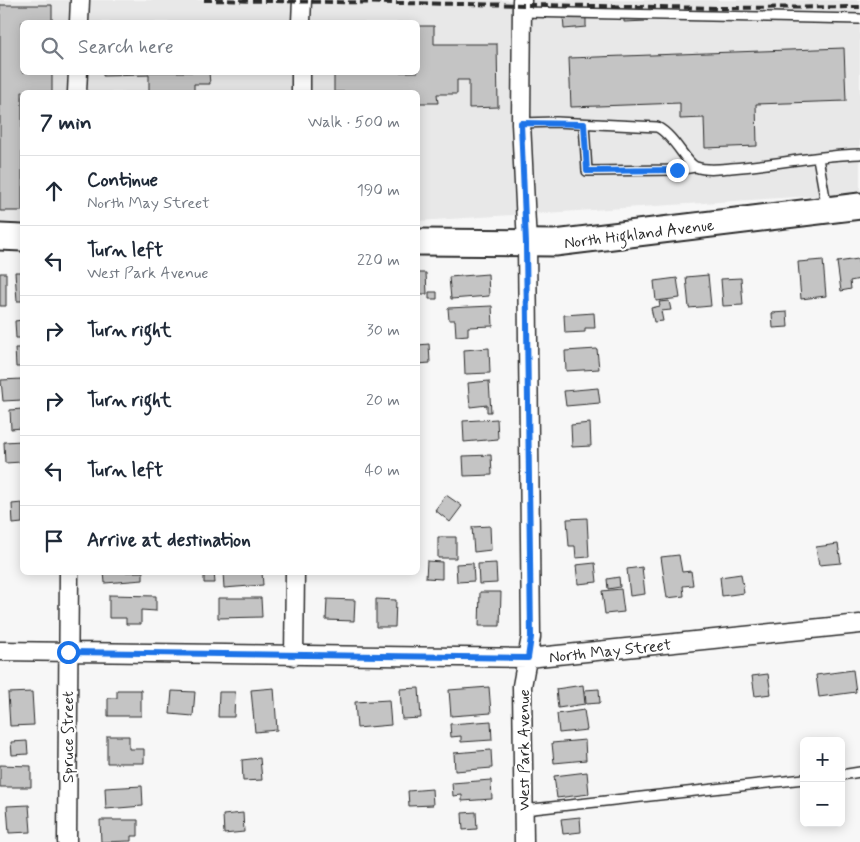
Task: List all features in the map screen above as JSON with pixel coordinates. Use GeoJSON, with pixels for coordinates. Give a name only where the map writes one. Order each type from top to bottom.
{"type":"FeatureCollection","features":[{"type":"Feature","properties":{"kind":"street"},"geometry":{"type":"LineString","coordinates":[[79,20],[80,0]]}},
{"type":"Feature","properties":{"kind":"street"},"geometry":{"type":"LineString","coordinates":[[301,20],[302,0]]}},
{"type":"Feature","properties":{"kind":"street","name":"West Park Avenue"},"geometry":{"type":"LineString","coordinates":[[522,6],[521,123],[526,244],[531,637],[522,686],[524,842]]}},
{"type":"Feature","properties":{"kind":"street"},"geometry":{"type":"LineString","coordinates":[[77,90],[78,75]]}},
{"type":"Feature","properties":{"kind":"street"},"geometry":{"type":"LineString","coordinates":[[301,75],[301,90]]}},
{"type":"Feature","properties":{"kind":"street","name":"North Highland Avenue"},"geometry":{"type":"LineString","coordinates":[[420,242],[555,243],[860,206]]}},
{"type":"Feature","properties":{"kind":"street"},"geometry":{"type":"LineString","coordinates":[[0,237],[20,238]]}},
{"type":"Feature","properties":{"kind":"street","name":"Spruce Street"},"geometry":{"type":"LineString","coordinates":[[67,842],[69,575]]}},
{"type":"Feature","properties":{"kind":"street"},"geometry":{"type":"LineString","coordinates":[[294,656],[295,575]]}},
{"type":"Feature","properties":{"kind":"street","name":"North May Street"},"geometry":{"type":"LineString","coordinates":[[0,651],[528,658],[860,624]]}},
{"type":"Feature","properties":{"kind":"lane"},"geometry":{"type":"LineString","coordinates":[[522,6],[860,19]]}},
{"type":"Feature","properties":{"kind":"lane"},"geometry":{"type":"LineString","coordinates":[[521,123],[657,127],[668,133],[695,167]]}},
{"type":"Feature","properties":{"kind":"lane"},"geometry":{"type":"LineString","coordinates":[[584,124],[587,171],[677,170],[695,167],[706,170],[860,154]]}},
{"type":"Feature","properties":{"kind":"lane"},"geometry":{"type":"LineString","coordinates":[[818,158],[827,210]]}},
{"type":"Feature","properties":{"kind":"lane"},"geometry":{"type":"LineString","coordinates":[[845,774],[860,772]]}},
{"type":"Feature","properties":{"kind":"lane"},"geometry":{"type":"LineString","coordinates":[[524,810],[800,779]]}},
{"type":"Feature","properties":{"kind":"shaded area"},"geometry":{"type":"Polygon","coordinates":[[[0,0],[860,0],[860,193],[420,221],[420,90],[20,90],[20,227],[0,226],[0,0]]]}},
{"type":"Feature","properties":{"kind":"building"},"geometry":{"type":"Polygon","coordinates":[[[0,5],[52,5],[52,20],[20,20],[20,75],[52,75],[52,90],[20,90],[20,211],[0,211],[0,5]]]}},
{"type":"Feature","properties":{"kind":"building"},"geometry":{"type":"Polygon","coordinates":[[[646,14],[647,21],[624,22],[624,16],[646,14]]]}},
{"type":"Feature","properties":{"kind":"building"},"geometry":{"type":"Polygon","coordinates":[[[586,15],[586,27],[564,29],[563,16],[586,15]]]}},
{"type":"Feature","properties":{"kind":"building"},"geometry":{"type":"Polygon","coordinates":[[[420,26],[434,26],[434,44],[497,44],[498,107],[469,108],[469,80],[457,80],[457,94],[437,94],[438,103],[420,103],[420,90],[334,90],[334,75],[420,75],[420,26]]]}},
{"type":"Feature","properties":{"kind":"building"},"geometry":{"type":"Polygon","coordinates":[[[844,48],[846,101],[756,104],[757,146],[705,148],[704,118],[680,119],[680,103],[571,107],[569,58],[844,48]]]}},
{"type":"Feature","properties":{"kind":"building"},"geometry":{"type":"Polygon","coordinates":[[[103,75],[149,75],[103,76],[103,75]]]}},
{"type":"Feature","properties":{"kind":"building"},"geometry":{"type":"Polygon","coordinates":[[[149,75],[209,75],[210,84],[194,84],[194,90],[149,90],[149,75]]]}},
{"type":"Feature","properties":{"kind":"building"},"geometry":{"type":"Polygon","coordinates":[[[858,259],[860,279],[850,281],[851,289],[841,291],[837,262],[858,259]]]}},
{"type":"Feature","properties":{"kind":"building"},"geometry":{"type":"Polygon","coordinates":[[[823,260],[826,296],[801,299],[798,262],[823,260]]]}},
{"type":"Feature","properties":{"kind":"building"},"geometry":{"type":"Polygon","coordinates":[[[15,272],[20,272],[20,301],[17,301],[15,272]]]}},
{"type":"Feature","properties":{"kind":"building"},"geometry":{"type":"Polygon","coordinates":[[[0,273],[6,273],[6,306],[0,306],[0,273]]]}},
{"type":"Feature","properties":{"kind":"building"},"geometry":{"type":"Polygon","coordinates":[[[420,273],[426,273],[427,294],[420,294],[420,273]]]}},
{"type":"Feature","properties":{"kind":"building"},"geometry":{"type":"Polygon","coordinates":[[[488,274],[489,296],[451,299],[449,277],[488,274]]]}},
{"type":"Feature","properties":{"kind":"building"},"geometry":{"type":"Polygon","coordinates":[[[708,275],[711,306],[689,308],[686,277],[708,275]]]}},
{"type":"Feature","properties":{"kind":"building"},"geometry":{"type":"Polygon","coordinates":[[[677,278],[680,298],[656,301],[654,281],[677,278]]]}},
{"type":"Feature","properties":{"kind":"building"},"geometry":{"type":"Polygon","coordinates":[[[741,278],[743,305],[723,306],[721,279],[741,278]]]}},
{"type":"Feature","properties":{"kind":"building"},"geometry":{"type":"Polygon","coordinates":[[[429,292],[437,292],[437,299],[429,299],[429,292]]]}},
{"type":"Feature","properties":{"kind":"building"},"geometry":{"type":"Polygon","coordinates":[[[669,301],[671,310],[661,311],[663,321],[654,322],[651,308],[660,306],[659,302],[669,301]]]}},
{"type":"Feature","properties":{"kind":"building"},"geometry":{"type":"Polygon","coordinates":[[[492,306],[493,326],[468,327],[468,335],[456,336],[455,320],[449,320],[448,308],[492,306]]]}},
{"type":"Feature","properties":{"kind":"building"},"geometry":{"type":"Polygon","coordinates":[[[787,312],[788,327],[773,328],[772,313],[787,312]]]}},
{"type":"Feature","properties":{"kind":"building"},"geometry":{"type":"Polygon","coordinates":[[[594,313],[595,328],[585,328],[585,332],[565,333],[564,315],[594,313]]]}},
{"type":"Feature","properties":{"kind":"building"},"geometry":{"type":"Polygon","coordinates":[[[20,320],[20,338],[16,338],[15,321],[20,320]]]}},
{"type":"Feature","properties":{"kind":"building"},"geometry":{"type":"Polygon","coordinates":[[[429,344],[430,363],[420,364],[420,345],[429,344]]]}},
{"type":"Feature","properties":{"kind":"building"},"geometry":{"type":"Polygon","coordinates":[[[15,348],[20,348],[20,367],[16,367],[15,348]]]}},
{"type":"Feature","properties":{"kind":"building"},"geometry":{"type":"Polygon","coordinates":[[[489,348],[490,373],[465,374],[464,350],[489,348]]]}},
{"type":"Feature","properties":{"kind":"building"},"geometry":{"type":"Polygon","coordinates":[[[597,349],[599,369],[566,371],[565,351],[597,349]]]}},
{"type":"Feature","properties":{"kind":"building"},"geometry":{"type":"Polygon","coordinates":[[[20,379],[20,400],[3,401],[1,380],[20,379]]]}},
{"type":"Feature","properties":{"kind":"building"},"geometry":{"type":"Polygon","coordinates":[[[489,381],[491,412],[487,412],[487,405],[470,407],[468,383],[489,381]]]}},
{"type":"Feature","properties":{"kind":"building"},"geometry":{"type":"Polygon","coordinates":[[[598,388],[600,403],[566,406],[564,391],[598,388]]]}},
{"type":"Feature","properties":{"kind":"building"},"geometry":{"type":"Polygon","coordinates":[[[20,409],[20,428],[11,429],[10,410],[20,409]]]}},
{"type":"Feature","properties":{"kind":"building"},"geometry":{"type":"Polygon","coordinates":[[[497,419],[498,439],[464,442],[463,421],[497,419]]]}},
{"type":"Feature","properties":{"kind":"building"},"geometry":{"type":"Polygon","coordinates":[[[590,423],[591,446],[572,447],[571,425],[590,423]]]}},
{"type":"Feature","properties":{"kind":"building"},"geometry":{"type":"Polygon","coordinates":[[[20,441],[20,462],[5,463],[4,442],[20,441]]]}},
{"type":"Feature","properties":{"kind":"building"},"geometry":{"type":"Polygon","coordinates":[[[491,455],[492,475],[464,476],[463,456],[491,455]]]}},
{"type":"Feature","properties":{"kind":"building"},"geometry":{"type":"Polygon","coordinates":[[[446,495],[462,506],[450,522],[435,510],[446,495]]]}},
{"type":"Feature","properties":{"kind":"building"},"geometry":{"type":"Polygon","coordinates":[[[20,503],[20,523],[13,524],[12,504],[20,503]]]}},
{"type":"Feature","properties":{"kind":"building"},"geometry":{"type":"Polygon","coordinates":[[[587,518],[589,557],[576,558],[575,546],[569,546],[567,519],[587,518]]]}},
{"type":"Feature","properties":{"kind":"building"},"geometry":{"type":"Polygon","coordinates":[[[490,526],[491,550],[474,552],[472,527],[490,526]]]}},
{"type":"Feature","properties":{"kind":"building"},"geometry":{"type":"Polygon","coordinates":[[[438,537],[456,537],[456,558],[438,558],[438,537]]]}},
{"type":"Feature","properties":{"kind":"building"},"geometry":{"type":"Polygon","coordinates":[[[838,544],[841,563],[819,565],[816,547],[838,544]]]}},
{"type":"Feature","properties":{"kind":"building"},"geometry":{"type":"Polygon","coordinates":[[[679,555],[682,572],[691,571],[693,585],[683,586],[684,596],[667,598],[661,557],[679,555]]]}},
{"type":"Feature","properties":{"kind":"building"},"geometry":{"type":"Polygon","coordinates":[[[427,561],[442,562],[442,579],[426,578],[427,561]]]}},
{"type":"Feature","properties":{"kind":"building"},"geometry":{"type":"Polygon","coordinates":[[[473,563],[474,581],[457,582],[456,564],[473,563]]]}},
{"type":"Feature","properties":{"kind":"building"},"geometry":{"type":"Polygon","coordinates":[[[496,563],[497,583],[479,584],[478,564],[496,563]]]}},
{"type":"Feature","properties":{"kind":"building"},"geometry":{"type":"Polygon","coordinates":[[[595,563],[597,582],[578,584],[576,565],[595,563]]]}},
{"type":"Feature","properties":{"kind":"building"},"geometry":{"type":"Polygon","coordinates":[[[642,567],[645,594],[630,596],[627,569],[642,567]]]}},
{"type":"Feature","properties":{"kind":"building"},"geometry":{"type":"Polygon","coordinates":[[[741,574],[744,593],[722,596],[720,577],[741,574]]]}},
{"type":"Feature","properties":{"kind":"building"},"geometry":{"type":"Polygon","coordinates":[[[104,575],[143,575],[143,580],[105,583],[104,575]]]}},
{"type":"Feature","properties":{"kind":"building"},"geometry":{"type":"Polygon","coordinates":[[[204,575],[214,575],[215,583],[204,583],[204,575]]]}},
{"type":"Feature","properties":{"kind":"building"},"geometry":{"type":"Polygon","coordinates":[[[223,575],[262,575],[263,585],[224,588],[223,575]]]}},
{"type":"Feature","properties":{"kind":"building"},"geometry":{"type":"Polygon","coordinates":[[[619,577],[620,587],[608,589],[607,579],[619,577]]]}},
{"type":"Feature","properties":{"kind":"building"},"geometry":{"type":"Polygon","coordinates":[[[621,589],[624,612],[605,614],[602,591],[621,589]]]}},
{"type":"Feature","properties":{"kind":"building"},"geometry":{"type":"Polygon","coordinates":[[[480,592],[501,592],[500,626],[479,626],[480,592]]]}},
{"type":"Feature","properties":{"kind":"building"},"geometry":{"type":"Polygon","coordinates":[[[109,595],[156,596],[156,611],[141,610],[141,624],[126,624],[126,618],[109,618],[109,595]]]}},
{"type":"Feature","properties":{"kind":"building"},"geometry":{"type":"Polygon","coordinates":[[[218,598],[261,598],[262,617],[218,618],[218,598]]]}},
{"type":"Feature","properties":{"kind":"building"},"geometry":{"type":"Polygon","coordinates":[[[327,599],[355,600],[354,621],[326,620],[327,599]]]}},
{"type":"Feature","properties":{"kind":"building"},"geometry":{"type":"Polygon","coordinates":[[[376,599],[396,600],[395,627],[376,627],[376,599]]]}},
{"type":"Feature","properties":{"kind":"building"},"geometry":{"type":"Polygon","coordinates":[[[853,670],[856,692],[819,697],[816,675],[853,670]]]}},
{"type":"Feature","properties":{"kind":"building"},"geometry":{"type":"Polygon","coordinates":[[[768,674],[771,694],[755,696],[752,676],[768,674]]]}},
{"type":"Feature","properties":{"kind":"building"},"geometry":{"type":"Polygon","coordinates":[[[583,685],[585,704],[558,708],[556,689],[583,685]]]}},
{"type":"Feature","properties":{"kind":"building"},"geometry":{"type":"Polygon","coordinates":[[[489,687],[491,713],[451,716],[449,690],[489,687]]]}},
{"type":"Feature","properties":{"kind":"building"},"geometry":{"type":"Polygon","coordinates":[[[274,688],[277,730],[255,732],[251,690],[274,688]]]}},
{"type":"Feature","properties":{"kind":"building"},"geometry":{"type":"Polygon","coordinates":[[[419,688],[421,718],[402,719],[400,689],[419,688]]]}},
{"type":"Feature","properties":{"kind":"building"},"geometry":{"type":"Polygon","coordinates":[[[599,689],[600,703],[586,704],[585,690],[599,689]]]}},
{"type":"Feature","properties":{"kind":"building"},"geometry":{"type":"Polygon","coordinates":[[[117,690],[141,690],[141,716],[108,716],[108,698],[117,698],[117,690]]]}},
{"type":"Feature","properties":{"kind":"building"},"geometry":{"type":"Polygon","coordinates":[[[172,691],[195,692],[193,716],[170,714],[172,691]]]}},
{"type":"Feature","properties":{"kind":"building"},"geometry":{"type":"Polygon","coordinates":[[[32,692],[34,725],[10,726],[8,693],[32,692]]]}},
{"type":"Feature","properties":{"kind":"building"},"geometry":{"type":"Polygon","coordinates":[[[219,692],[235,692],[234,717],[218,717],[219,692]]]}},
{"type":"Feature","properties":{"kind":"building"},"geometry":{"type":"Polygon","coordinates":[[[389,700],[391,725],[357,728],[355,702],[389,700]]]}},
{"type":"Feature","properties":{"kind":"building"},"geometry":{"type":"Polygon","coordinates":[[[584,710],[587,730],[559,733],[557,714],[584,710]]]}},
{"type":"Feature","properties":{"kind":"building"},"geometry":{"type":"Polygon","coordinates":[[[491,721],[492,740],[461,742],[461,736],[451,737],[450,724],[491,721]]]}},
{"type":"Feature","properties":{"kind":"building"},"geometry":{"type":"Polygon","coordinates":[[[107,736],[129,736],[129,749],[144,749],[144,763],[107,763],[107,736]]]}},
{"type":"Feature","properties":{"kind":"building"},"geometry":{"type":"Polygon","coordinates":[[[585,740],[586,760],[554,763],[552,743],[585,740]]]}},
{"type":"Feature","properties":{"kind":"building"},"geometry":{"type":"Polygon","coordinates":[[[27,741],[28,754],[12,755],[11,742],[27,741]]]}},
{"type":"Feature","properties":{"kind":"building"},"geometry":{"type":"Polygon","coordinates":[[[491,750],[492,768],[455,771],[454,753],[491,750]]]}},
{"type":"Feature","properties":{"kind":"building"},"geometry":{"type":"Polygon","coordinates":[[[260,758],[262,780],[243,781],[242,760],[260,758]]]}},
{"type":"Feature","properties":{"kind":"building"},"geometry":{"type":"Polygon","coordinates":[[[0,765],[31,766],[31,787],[0,787],[0,765]]]}},
{"type":"Feature","properties":{"kind":"building"},"geometry":{"type":"Polygon","coordinates":[[[587,772],[589,794],[557,798],[554,776],[587,772]]]}},
{"type":"Feature","properties":{"kind":"building"},"geometry":{"type":"Polygon","coordinates":[[[491,780],[492,799],[462,801],[462,795],[453,796],[452,783],[491,780]]]}},
{"type":"Feature","properties":{"kind":"building"},"geometry":{"type":"Polygon","coordinates":[[[142,786],[143,806],[106,809],[105,788],[142,786]]]}},
{"type":"Feature","properties":{"kind":"building"},"geometry":{"type":"Polygon","coordinates":[[[432,789],[433,805],[409,806],[408,791],[432,789]]]}},
{"type":"Feature","properties":{"kind":"building"},"geometry":{"type":"Polygon","coordinates":[[[29,805],[31,832],[9,833],[7,806],[29,805]]]}},
{"type":"Feature","properties":{"kind":"building"},"geometry":{"type":"Polygon","coordinates":[[[476,812],[477,829],[463,830],[462,813],[476,812]]]}},
{"type":"Feature","properties":{"kind":"building"},"geometry":{"type":"Polygon","coordinates":[[[243,813],[244,832],[224,834],[223,815],[243,813]]]}},
{"type":"Feature","properties":{"kind":"building"},"geometry":{"type":"Polygon","coordinates":[[[580,817],[581,832],[563,834],[561,819],[580,817]]]}},
{"type":"Feature","properties":{"kind":"building"},"geometry":{"type":"Polygon","coordinates":[[[100,820],[138,820],[138,836],[131,836],[131,841],[101,842],[100,820]]]}},
{"type":"Feature","properties":{"kind":"railway"},"geometry":{"type":"LineString","coordinates":[[204,0],[723,8],[860,7]]}},
{"type":"Feature","properties":{"kind":"route"},"geometry":{"type":"LineString","coordinates":[[68,652],[528,658],[531,637],[526,244],[521,123],[556,122],[584,124],[587,171],[677,170]]}}]}
